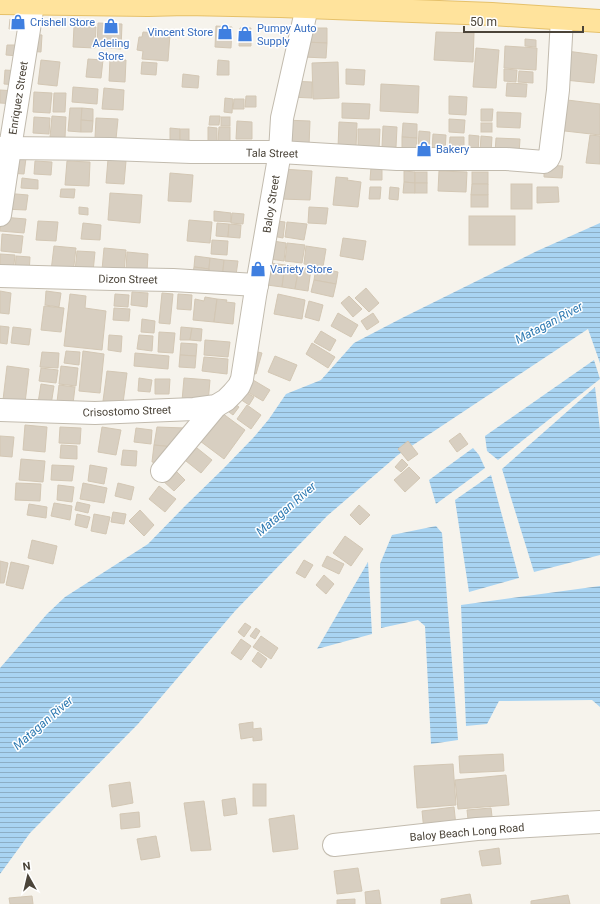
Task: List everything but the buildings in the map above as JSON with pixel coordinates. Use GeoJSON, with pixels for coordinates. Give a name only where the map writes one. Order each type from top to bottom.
{"type":"FeatureCollection","features":[{"type":"Feature","properties":{"kind":"main road"},"geometry":{"type":"LineString","coordinates":[[0,3],[142,5],[186,4],[307,7],[492,14],[600,21]]}},
{"type":"Feature","properties":{"kind":"street","name":"Enriquez Street"},"geometry":{"type":"LineString","coordinates":[[0,215],[5,148],[33,4]]}},
{"type":"Feature","properties":{"kind":"street","name":"Baloy Street"},"geometry":{"type":"LineString","coordinates":[[242,379],[280,152],[282,118],[307,7]]}},
{"type":"Feature","properties":{"kind":"street","name":"Tala Street"},"geometry":{"type":"LineString","coordinates":[[5,148],[280,152],[397,159],[506,159],[544,162],[550,155],[558,90],[562,19]]}},
{"type":"Feature","properties":{"kind":"street","name":"Dizon Street"},"geometry":{"type":"LineString","coordinates":[[0,276],[113,280],[174,280],[257,285]]}},
{"type":"Feature","properties":{"kind":"street","name":"Crisostomo Street"},"geometry":{"type":"LineString","coordinates":[[0,410],[95,413],[194,409],[216,406],[226,400],[239,386],[242,379]]}},
{"type":"Feature","properties":{"kind":"street"},"geometry":{"type":"LineString","coordinates":[[162,471],[216,406]]}},
{"type":"Feature","properties":{"kind":"street","name":"Baloy Beach Long Road"},"geometry":{"type":"LineString","coordinates":[[334,844],[478,829],[600,822]]}},
{"type":"Feature","properties":{"kind":"water","name":"Matagan River"},"geometry":{"type":"Polygon","coordinates":[[[600,223],[600,363],[588,329],[398,455],[327,516],[235,611],[138,724],[30,833],[0,874],[0,668],[47,614],[65,597],[148,544],[254,437],[269,419],[286,394],[321,380],[354,343],[537,251],[600,223]]]}},
{"type":"Feature","properties":{"kind":"water"},"geometry":{"type":"Polygon","coordinates":[[[594,360],[600,379],[498,460],[487,451],[485,436],[594,360]]]}},
{"type":"Feature","properties":{"kind":"water"},"geometry":{"type":"Polygon","coordinates":[[[595,387],[600,430],[600,555],[534,572],[502,469],[595,387]]]}},
{"type":"Feature","properties":{"kind":"water"},"geometry":{"type":"Polygon","coordinates":[[[473,448],[479,455],[485,468],[436,504],[429,480],[473,448]]]}},
{"type":"Feature","properties":{"kind":"water"},"geometry":{"type":"Polygon","coordinates":[[[491,475],[519,578],[469,592],[455,500],[491,475]]]}},
{"type":"Feature","properties":{"kind":"water"},"geometry":{"type":"Polygon","coordinates":[[[436,526],[442,533],[458,740],[431,744],[425,626],[418,620],[381,628],[380,564],[392,535],[436,526]]]}},
{"type":"Feature","properties":{"kind":"water"},"geometry":{"type":"Polygon","coordinates":[[[368,562],[372,634],[317,649],[368,562]]]}},
{"type":"Feature","properties":{"kind":"water"},"geometry":{"type":"Polygon","coordinates":[[[600,586],[600,707],[592,700],[499,701],[487,724],[466,726],[461,605],[600,586]]]}},
{"type":"Feature","properties":{"kind":"place","name":"Crishell Store"},"geometry":{"type":"Point","coordinates":[18,22]}},
{"type":"Feature","properties":{"kind":"place","name":"Adeling Store"},"geometry":{"type":"Point","coordinates":[111,26]}},
{"type":"Feature","properties":{"kind":"place","name":"Vincent Store"},"geometry":{"type":"Point","coordinates":[225,32]}},
{"type":"Feature","properties":{"kind":"place","name":"Pumpy Auto Supply"},"geometry":{"type":"Point","coordinates":[245,34]}},
{"type":"Feature","properties":{"kind":"place","name":"Bakery"},"geometry":{"type":"Point","coordinates":[424,149]}},
{"type":"Feature","properties":{"kind":"place","name":"Variety Store"},"geometry":{"type":"Point","coordinates":[258,269]}}]}
